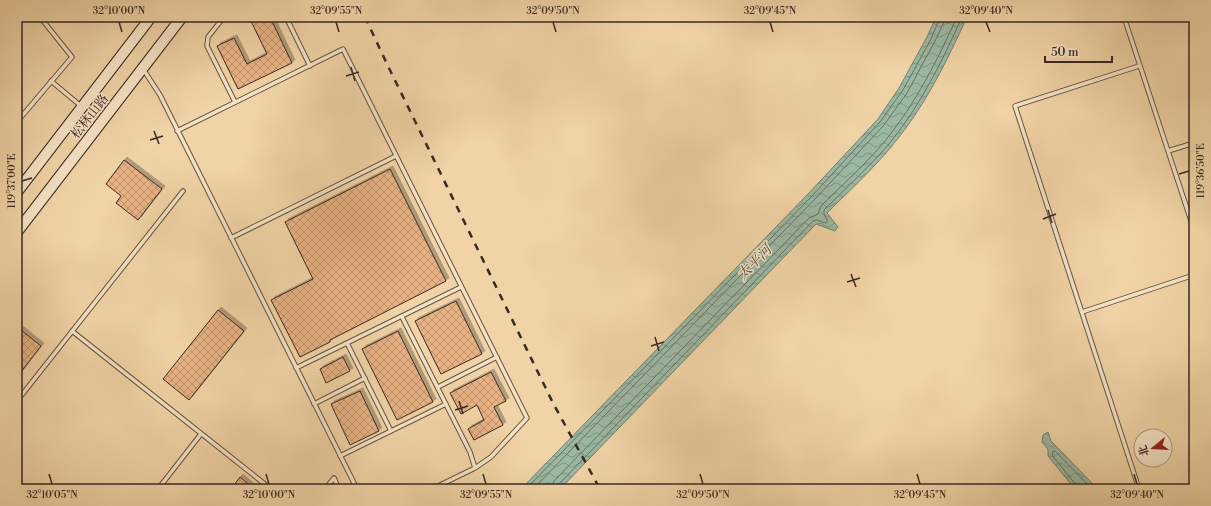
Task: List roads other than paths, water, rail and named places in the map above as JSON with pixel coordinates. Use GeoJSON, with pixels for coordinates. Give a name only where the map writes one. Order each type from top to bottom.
{"type":"FeatureCollection","features":[{"type":"Feature","properties":{"kind":"street","name":"松林山路"},"geometry":{"type":"LineString","coordinates":[[17,192],[151,17]]}},
{"type":"Feature","properties":{"kind":"street","name":"松林山路"},"geometry":{"type":"LineString","coordinates":[[17,232],[182,17]]}},
{"type":"Feature","properties":{"kind":"lane"},"geometry":{"type":"LineString","coordinates":[[17,111],[22,116],[72,56],[40,17]]}},
{"type":"Feature","properties":{"kind":"lane"},"geometry":{"type":"LineString","coordinates":[[224,17],[208,37],[207,46],[235,102]]}},
{"type":"Feature","properties":{"kind":"lane"},"geometry":{"type":"LineString","coordinates":[[286,17],[310,66]]}},
{"type":"Feature","properties":{"kind":"lane"},"geometry":{"type":"LineString","coordinates":[[1124,17],[1194,230]]}},
{"type":"Feature","properties":{"kind":"lane"},"geometry":{"type":"LineString","coordinates":[[177,131],[343,49],[527,418],[491,456],[475,468],[432,489]]}},
{"type":"Feature","properties":{"kind":"lane"},"geometry":{"type":"LineString","coordinates":[[1139,489],[1015,106],[1140,66]]}},
{"type":"Feature","properties":{"kind":"lane"},"geometry":{"type":"LineString","coordinates":[[142,68],[160,95],[357,489]]}},
{"type":"Feature","properties":{"kind":"lane"},"geometry":{"type":"LineString","coordinates":[[51,81],[82,107]]}},
{"type":"Feature","properties":{"kind":"lane"},"geometry":{"type":"LineString","coordinates":[[1168,151],[1194,143]]}},
{"type":"Feature","properties":{"kind":"lane"},"geometry":{"type":"LineString","coordinates":[[231,238],[396,156]]}},
{"type":"Feature","properties":{"kind":"lane"},"geometry":{"type":"LineString","coordinates":[[17,401],[183,191]]}},
{"type":"Feature","properties":{"kind":"lane"},"geometry":{"type":"LineString","coordinates":[[1082,312],[1194,275]]}},
{"type":"Feature","properties":{"kind":"lane"},"geometry":{"type":"LineString","coordinates":[[296,368],[461,287]]}},
{"type":"Feature","properties":{"kind":"lane"},"geometry":{"type":"LineString","coordinates":[[402,317],[470,452],[475,468]]}},
{"type":"Feature","properties":{"kind":"lane"},"geometry":{"type":"LineString","coordinates":[[72,331],[271,489]]}},
{"type":"Feature","properties":{"kind":"lane"},"geometry":{"type":"LineString","coordinates":[[348,343],[391,431]]}},
{"type":"Feature","properties":{"kind":"lane"},"geometry":{"type":"LineString","coordinates":[[438,388],[497,358]]}},
{"type":"Feature","properties":{"kind":"lane"},"geometry":{"type":"LineString","coordinates":[[314,404],[365,378]]}},
{"type":"Feature","properties":{"kind":"lane"},"geometry":{"type":"LineString","coordinates":[[340,456],[446,404]]}},
{"type":"Feature","properties":{"kind":"lane"},"geometry":{"type":"LineString","coordinates":[[158,489],[201,434]]}},
{"type":"Feature","properties":{"kind":"lane"},"geometry":{"type":"LineString","coordinates":[[326,489],[334,478],[339,489]]}},
{"type":"Feature","properties":{"kind":"water","name":"太平河"},"geometry":{"type":"Polygon","coordinates":[[[936,17],[967,17],[934,85],[914,117],[876,164],[827,213],[838,227],[835,231],[816,224],[560,489],[521,489],[809,193],[878,119],[899,88],[927,37],[936,17]]]}},
{"type":"Feature","properties":{"kind":"water"},"geometry":{"type":"Polygon","coordinates":[[[1048,432],[1051,441],[1093,484],[1092,486],[1095,489],[1075,489],[1048,456],[1048,449],[1042,442],[1043,435],[1048,432]]]}},
{"type":"Feature","properties":{"kind":"railway"},"geometry":{"type":"LineString","coordinates":[[365,17],[553,403],[600,489]]}}]}
